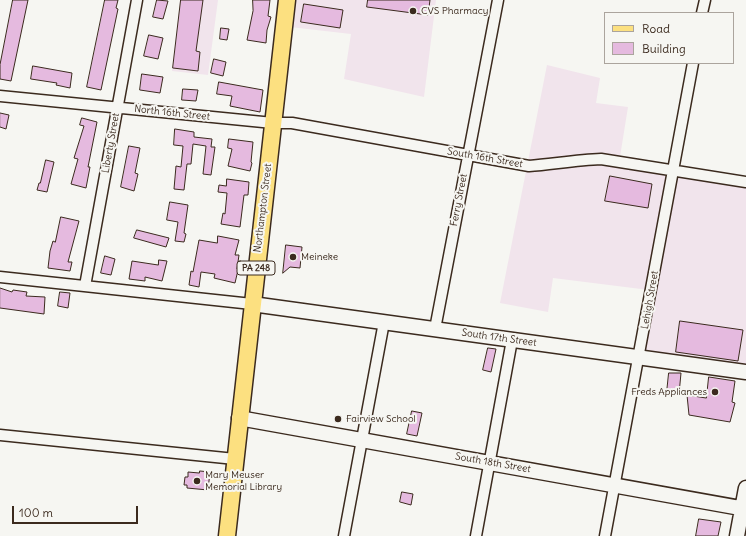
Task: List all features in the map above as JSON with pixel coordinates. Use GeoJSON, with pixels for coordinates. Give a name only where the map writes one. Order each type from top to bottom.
{"type":"FeatureCollection","features":[{"type":"Feature","properties":{"kind":"main road","name":"Northampton Street"},"geometry":{"type":"LineString","coordinates":[[227,536],[239,418],[287,0]]}},
{"type":"Feature","properties":{"kind":"street","name":"Liberty Street"},"geometry":{"type":"LineString","coordinates":[[85,286],[137,0]]}},
{"type":"Feature","properties":{"kind":"street","name":"Ferry Street"},"geometry":{"type":"LineString","coordinates":[[435,329],[498,0]]}},
{"type":"Feature","properties":{"kind":"street"},"geometry":{"type":"LineString","coordinates":[[702,12],[705,0]]}},
{"type":"Feature","properties":{"kind":"street","name":"Lehigh Street"},"geometry":{"type":"LineString","coordinates":[[605,536],[693,64]]}},
{"type":"Feature","properties":{"kind":"street","name":"North 16th Street"},"geometry":{"type":"LineString","coordinates":[[0,96],[273,123]]}},
{"type":"Feature","properties":{"kind":"street","name":"South 16th Street"},"geometry":{"type":"LineString","coordinates":[[273,123],[292,123],[529,166],[602,159],[746,182]]}},
{"type":"Feature","properties":{"kind":"street"},"geometry":{"type":"LineString","coordinates":[[0,277],[252,304]]}},
{"type":"Feature","properties":{"kind":"street","name":"South 17th Street"},"geometry":{"type":"LineString","coordinates":[[252,304],[746,372]]}},
{"type":"Feature","properties":{"kind":"street"},"geometry":{"type":"LineString","coordinates":[[344,536],[384,322]]}},
{"type":"Feature","properties":{"kind":"street"},"geometry":{"type":"LineString","coordinates":[[476,536],[512,340]]}},
{"type":"Feature","properties":{"kind":"street","name":"South 18th Street"},"geometry":{"type":"LineString","coordinates":[[239,418],[744,508]]}},
{"type":"Feature","properties":{"kind":"street"},"geometry":{"type":"LineString","coordinates":[[0,435],[235,459]]}},
{"type":"Feature","properties":{"kind":"street"},"geometry":{"type":"LineString","coordinates":[[737,536],[744,508],[746,488]]}},
{"type":"Feature","properties":{"kind":"shaded area"},"geometry":{"type":"Polygon","coordinates":[[[180,0],[218,0],[208,75],[172,71],[180,0]]]}},
{"type":"Feature","properties":{"kind":"shaded area"},"geometry":{"type":"Polygon","coordinates":[[[287,0],[436,0],[424,97],[344,79],[351,34],[290,27],[287,0]]]}},
{"type":"Feature","properties":{"kind":"shaded area"},"geometry":{"type":"Polygon","coordinates":[[[547,65],[600,78],[596,103],[628,107],[619,163],[746,184],[746,372],[635,358],[649,290],[553,278],[548,312],[500,303],[547,65]]]}},
{"type":"Feature","properties":{"kind":"building"},"geometry":{"type":"Polygon","coordinates":[[[13,0],[28,0],[11,81],[0,79],[0,65],[13,0]]]}},
{"type":"Feature","properties":{"kind":"building"},"geometry":{"type":"Polygon","coordinates":[[[105,0],[118,0],[116,8],[118,9],[101,90],[87,87],[105,0]]]}},
{"type":"Feature","properties":{"kind":"building"},"geometry":{"type":"Polygon","coordinates":[[[157,0],[168,1],[163,19],[153,17],[157,0]]]}},
{"type":"Feature","properties":{"kind":"building"},"geometry":{"type":"Polygon","coordinates":[[[181,0],[203,0],[196,51],[200,52],[198,71],[173,68],[181,0]]]}},
{"type":"Feature","properties":{"kind":"building"},"geometry":{"type":"Polygon","coordinates":[[[253,0],[270,0],[268,16],[271,17],[267,30],[266,43],[247,40],[253,11],[253,0]]]}},
{"type":"Feature","properties":{"kind":"building","name":"CVS Pharmacy"},"geometry":{"type":"Polygon","coordinates":[[[368,0],[430,0],[428,15],[367,7],[368,0]]]}},
{"type":"Feature","properties":{"kind":"building"},"geometry":{"type":"Polygon","coordinates":[[[304,4],[343,10],[340,28],[301,22],[304,4]]]}},
{"type":"Feature","properties":{"kind":"building"},"geometry":{"type":"Polygon","coordinates":[[[221,28],[229,29],[227,40],[220,39],[221,28]]]}},
{"type":"Feature","properties":{"kind":"building"},"geometry":{"type":"Polygon","coordinates":[[[149,35],[163,38],[158,59],[144,56],[149,35]]]}},
{"type":"Feature","properties":{"kind":"building"},"geometry":{"type":"Polygon","coordinates":[[[214,59],[226,62],[223,76],[211,73],[214,59]]]}},
{"type":"Feature","properties":{"kind":"building"},"geometry":{"type":"Polygon","coordinates":[[[33,66],[72,73],[70,88],[56,85],[57,83],[31,79],[33,66]]]}},
{"type":"Feature","properties":{"kind":"building"},"geometry":{"type":"Polygon","coordinates":[[[142,74],[163,77],[160,93],[140,90],[142,74]]]}},
{"type":"Feature","properties":{"kind":"building"},"geometry":{"type":"Polygon","coordinates":[[[219,82],[263,90],[260,112],[230,106],[232,96],[217,94],[219,82]]]}},
{"type":"Feature","properties":{"kind":"building"},"geometry":{"type":"Polygon","coordinates":[[[183,89],[198,90],[196,101],[182,100],[183,89]]]}},
{"type":"Feature","properties":{"kind":"building"},"geometry":{"type":"Polygon","coordinates":[[[0,113],[9,115],[6,129],[0,127],[0,113]]]}},
{"type":"Feature","properties":{"kind":"building"},"geometry":{"type":"Polygon","coordinates":[[[82,118],[97,122],[88,167],[90,167],[86,188],[71,184],[78,159],[74,158],[84,126],[80,125],[82,118]]]}},
{"type":"Feature","properties":{"kind":"building"},"geometry":{"type":"Polygon","coordinates":[[[175,129],[194,132],[194,137],[212,139],[211,147],[215,147],[211,175],[203,174],[206,146],[193,144],[191,164],[187,164],[184,190],[174,189],[176,166],[181,167],[183,146],[174,145],[175,129]]]}},
{"type":"Feature","properties":{"kind":"building"},"geometry":{"type":"Polygon","coordinates":[[[229,139],[253,142],[250,171],[228,166],[232,149],[228,148],[229,139]]]}},
{"type":"Feature","properties":{"kind":"building"},"geometry":{"type":"Polygon","coordinates":[[[129,146],[140,148],[135,173],[138,174],[134,191],[121,187],[129,146]]]}},
{"type":"Feature","properties":{"kind":"building"},"geometry":{"type":"Polygon","coordinates":[[[46,160],[54,162],[47,192],[37,190],[46,160]]]}},
{"type":"Feature","properties":{"kind":"building"},"geometry":{"type":"Polygon","coordinates":[[[610,176],[652,184],[648,208],[605,201],[610,176]]]}},
{"type":"Feature","properties":{"kind":"building"},"geometry":{"type":"Polygon","coordinates":[[[227,179],[249,182],[248,195],[244,195],[240,227],[221,224],[223,213],[225,214],[227,193],[218,192],[219,185],[226,186],[227,179]]]}},
{"type":"Feature","properties":{"kind":"building"},"geometry":{"type":"Polygon","coordinates":[[[170,202],[188,205],[184,242],[175,241],[178,222],[167,220],[170,202]]]}},
{"type":"Feature","properties":{"kind":"building"},"geometry":{"type":"Polygon","coordinates":[[[61,217],[79,221],[68,262],[72,262],[70,271],[48,268],[50,251],[53,241],[55,242],[61,217]]]}},
{"type":"Feature","properties":{"kind":"building"},"geometry":{"type":"Polygon","coordinates":[[[137,230],[169,238],[166,247],[134,238],[137,230]]]}},
{"type":"Feature","properties":{"kind":"building"},"geometry":{"type":"Polygon","coordinates":[[[218,236],[239,240],[235,255],[239,255],[235,283],[214,278],[215,274],[201,272],[199,287],[189,285],[199,240],[217,243],[218,236]]]}},
{"type":"Feature","properties":{"kind":"building","name":"Meineke"},"geometry":{"type":"Polygon","coordinates":[[[286,245],[302,247],[300,268],[290,267],[283,273],[286,245]]]}},
{"type":"Feature","properties":{"kind":"building"},"geometry":{"type":"Polygon","coordinates":[[[105,256],[115,259],[111,275],[101,273],[105,256]]]}},
{"type":"Feature","properties":{"kind":"building"},"geometry":{"type":"Polygon","coordinates":[[[159,260],[167,261],[162,281],[145,277],[145,281],[129,279],[132,261],[158,265],[159,260]]]}},
{"type":"Feature","properties":{"kind":"building"},"geometry":{"type":"Polygon","coordinates":[[[0,288],[12,292],[13,290],[27,292],[26,296],[45,297],[44,314],[0,308],[0,288]]]}},
{"type":"Feature","properties":{"kind":"building"},"geometry":{"type":"Polygon","coordinates":[[[60,292],[70,293],[68,308],[58,306],[60,292]]]}},
{"type":"Feature","properties":{"kind":"building"},"geometry":{"type":"Polygon","coordinates":[[[680,321],[743,330],[738,361],[676,352],[680,321]]]}},
{"type":"Feature","properties":{"kind":"building"},"geometry":{"type":"Polygon","coordinates":[[[488,348],[496,349],[491,372],[483,370],[488,348]]]}},
{"type":"Feature","properties":{"kind":"building"},"geometry":{"type":"Polygon","coordinates":[[[669,373],[681,373],[679,394],[667,392],[669,373]]]}},
{"type":"Feature","properties":{"kind":"building"},"geometry":{"type":"Polygon","coordinates":[[[709,377],[735,381],[732,402],[735,403],[730,422],[689,415],[687,395],[706,398],[709,377]]]}},
{"type":"Feature","properties":{"kind":"building"},"geometry":{"type":"Polygon","coordinates":[[[412,411],[422,413],[417,436],[407,434],[412,411]]]}},
{"type":"Feature","properties":{"kind":"building","name":"Mary Meuser Memorial Library"},"geometry":{"type":"Polygon","coordinates":[[[200,471],[210,472],[208,490],[187,488],[187,485],[184,485],[185,477],[188,477],[188,472],[199,473],[200,471]]]}},
{"type":"Feature","properties":{"kind":"building"},"geometry":{"type":"Polygon","coordinates":[[[402,492],[413,494],[411,505],[400,502],[402,492]]]}},
{"type":"Feature","properties":{"kind":"building"},"geometry":{"type":"Polygon","coordinates":[[[699,519],[721,522],[718,536],[696,536],[699,519]]]}},
{"type":"Feature","properties":{"kind":"place","name":"CVS Pharmacy"},"geometry":{"type":"Point","coordinates":[413,11]}},
{"type":"Feature","properties":{"kind":"place","name":"Meineke"},"geometry":{"type":"Point","coordinates":[293,257]}},
{"type":"Feature","properties":{"kind":"place","name":"Freds Appliances"},"geometry":{"type":"Point","coordinates":[715,392]}},
{"type":"Feature","properties":{"kind":"place","name":"Fairview School"},"geometry":{"type":"Point","coordinates":[338,419]}},
{"type":"Feature","properties":{"kind":"place","name":"Mary Meuser Memorial Library"},"geometry":{"type":"Point","coordinates":[197,481]}}]}
